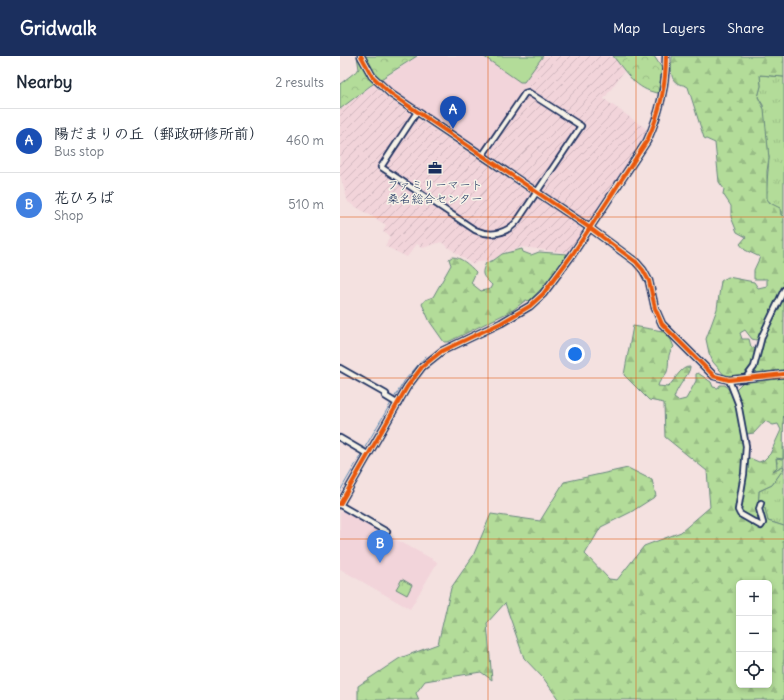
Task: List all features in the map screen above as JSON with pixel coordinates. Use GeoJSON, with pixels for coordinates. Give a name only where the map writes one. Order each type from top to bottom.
{"type":"FeatureCollection","features":[{"type":"Feature","properties":{"kind":"street"},"geometry":{"type":"LineString","coordinates":[[361,56],[368,70],[378,83],[390,94],[590,228],[629,256],[643,270],[650,285],[657,315],[666,329],[710,372],[718,378],[729,380],[784,374]]}},
{"type":"Feature","properties":{"kind":"street"},"geometry":{"type":"LineString","coordinates":[[387,532],[340,505],[398,404],[422,367],[442,351],[501,323],[530,306],[555,280],[647,141],[655,124],[664,93],[666,56]]}},
{"type":"Feature","properties":{"kind":"street"},"geometry":{"type":"LineString","coordinates":[[417,112],[381,167],[470,227],[480,232],[491,234],[505,231],[518,220],[581,126],[528,92],[525,93],[482,156]]}},
{"type":"Feature","properties":{"kind":"street"},"geometry":{"type":"LineString","coordinates":[[745,379],[754,367],[762,336],[784,290]]}},
{"type":"Feature","properties":{"kind":"street"},"geometry":{"type":"LineString","coordinates":[[340,368],[386,394],[385,396],[398,404]]}},
{"type":"Feature","properties":{"kind":"street"},"geometry":{"type":"LineString","coordinates":[[729,380],[738,403],[746,446],[744,474],[738,510],[740,514],[761,526],[763,523],[759,509],[761,503]]}},
{"type":"Feature","properties":{"kind":"street"},"geometry":{"type":"LineString","coordinates":[[340,438],[369,455]]}},
{"type":"Feature","properties":{"kind":"shaded area"},"geometry":{"type":"Polygon","coordinates":[[[418,56],[545,56],[526,88],[483,149],[480,149],[395,92],[382,80],[418,56]]]}},
{"type":"Feature","properties":{"kind":"shaded area"},"geometry":{"type":"Polygon","coordinates":[[[545,56],[613,56],[624,71],[604,99],[648,130],[591,219],[586,220],[541,191],[586,126],[526,86],[545,56]]]}},
{"type":"Feature","properties":{"kind":"shaded area"},"geometry":{"type":"Polygon","coordinates":[[[373,85],[389,99],[410,113],[411,116],[377,169],[473,233],[486,237],[500,237],[513,231],[536,200],[539,199],[581,228],[582,232],[569,253],[522,247],[502,253],[495,259],[477,262],[473,265],[441,242],[423,248],[417,244],[407,257],[385,246],[390,236],[383,232],[386,225],[348,202],[340,175],[340,110],[373,85]]]}},
{"type":"Feature","properties":{"kind":"shaded area"},"geometry":{"type":"Polygon","coordinates":[[[529,94],[576,126],[577,129],[536,186],[488,152],[526,95],[529,94]]]}},
{"type":"Feature","properties":{"kind":"shaded area"},"geometry":{"type":"Polygon","coordinates":[[[416,119],[531,194],[532,197],[513,223],[503,230],[492,232],[476,228],[385,167],[385,164],[416,119]]]}},
{"type":"Feature","properties":{"kind":"shaded area"},"geometry":{"type":"Polygon","coordinates":[[[343,511],[436,561],[437,563],[410,609],[340,569],[340,513],[343,511]]]}},
{"type":"Feature","properties":{"kind":"green space"},"geometry":{"type":"Polygon","coordinates":[[[357,56],[417,56],[370,86],[340,109],[340,84],[359,69],[357,56]]]}},
{"type":"Feature","properties":{"kind":"green space"},"geometry":{"type":"Polygon","coordinates":[[[483,56],[543,56],[524,82],[520,82],[483,56]]]}},
{"type":"Feature","properties":{"kind":"green space"},"geometry":{"type":"Polygon","coordinates":[[[613,56],[654,56],[663,70],[658,93],[650,91],[638,84],[627,74],[613,56]]]}},
{"type":"Feature","properties":{"kind":"green space"},"geometry":{"type":"Polygon","coordinates":[[[672,56],[784,56],[784,77],[760,75],[761,86],[758,97],[764,109],[769,158],[767,171],[767,199],[770,203],[780,208],[781,215],[784,216],[784,286],[759,338],[756,340],[752,339],[745,330],[740,333],[742,339],[749,339],[751,347],[756,349],[753,365],[748,373],[743,377],[726,377],[713,362],[709,353],[706,339],[717,309],[721,281],[728,277],[754,282],[758,288],[767,286],[767,279],[754,279],[754,270],[760,257],[745,250],[740,244],[746,237],[737,232],[731,217],[731,206],[723,194],[724,189],[719,182],[715,143],[704,138],[688,87],[679,84],[673,79],[671,72],[672,56]]]}},
{"type":"Feature","properties":{"kind":"green space"},"geometry":{"type":"Polygon","coordinates":[[[760,75],[784,77],[784,216],[781,215],[781,211],[767,200],[766,195],[769,158],[763,105],[758,97],[761,86],[760,75]]]}},
{"type":"Feature","properties":{"kind":"green space"},"geometry":{"type":"Polygon","coordinates":[[[522,249],[523,252],[531,255],[539,252],[567,254],[551,279],[529,301],[526,300],[513,310],[448,342],[444,342],[430,322],[422,304],[425,300],[433,297],[451,265],[449,259],[452,257],[459,258],[476,272],[471,283],[481,291],[490,289],[492,285],[483,275],[483,270],[486,263],[494,260],[502,254],[522,249]]]}},
{"type":"Feature","properties":{"kind":"green space"},"geometry":{"type":"Polygon","coordinates":[[[784,293],[784,371],[750,376],[756,367],[764,336],[784,293]]]}},
{"type":"Feature","properties":{"kind":"green space"},"geometry":{"type":"Polygon","coordinates":[[[633,326],[663,331],[671,340],[674,347],[669,355],[667,372],[659,382],[658,386],[668,387],[681,371],[687,367],[690,367],[674,398],[678,401],[686,399],[696,381],[696,374],[698,373],[711,382],[713,387],[718,388],[720,385],[725,385],[734,396],[745,448],[737,510],[762,527],[761,508],[765,508],[768,521],[784,526],[784,700],[559,700],[544,679],[524,658],[505,603],[487,623],[492,680],[481,672],[425,681],[416,693],[419,700],[358,700],[358,686],[400,658],[438,644],[451,588],[473,556],[491,514],[540,521],[564,482],[628,468],[652,480],[656,496],[631,512],[601,527],[585,554],[609,579],[617,580],[644,546],[681,532],[710,507],[707,471],[665,437],[664,403],[649,400],[624,375],[633,326]]]}},
{"type":"Feature","properties":{"kind":"green space"},"geometry":{"type":"Polygon","coordinates":[[[784,376],[783,459],[776,458],[777,467],[773,471],[783,466],[784,468],[772,485],[759,491],[758,508],[762,521],[760,522],[739,511],[747,457],[759,462],[764,460],[770,454],[781,430],[778,424],[773,425],[765,421],[754,433],[747,434],[735,390],[744,381],[784,376]]]}},
{"type":"Feature","properties":{"kind":"green space"},"geometry":{"type":"Polygon","coordinates":[[[784,447],[784,468],[783,466],[773,471],[777,463],[776,458],[783,459],[782,449],[784,447]]]}},
{"type":"Feature","properties":{"kind":"green space"},"geometry":{"type":"Polygon","coordinates":[[[784,468],[784,526],[768,521],[764,508],[758,508],[759,491],[772,485],[784,468]]]}},
{"type":"Feature","properties":{"kind":"green space"},"geometry":{"type":"Polygon","coordinates":[[[402,579],[412,585],[407,595],[396,589],[402,579]]]}},
{"type":"Feature","properties":{"kind":"waterway"},"geometry":{"type":"LineString","coordinates":[[394,398],[405,380],[426,356]]}},
{"type":"Feature","properties":{"kind":"waterway"},"geometry":{"type":"LineString","coordinates":[[364,449],[391,403]]}},
{"type":"Feature","properties":{"kind":"waterway"},"geometry":{"type":"LineString","coordinates":[[340,491],[362,453]]}},
{"type":"Feature","properties":{"kind":"cycle path"},"geometry":{"type":"LineString","coordinates":[[361,56],[372,76],[391,94],[590,228],[636,262],[643,270],[649,281],[655,308],[662,324],[714,376],[729,380],[784,374]]}},
{"type":"Feature","properties":{"kind":"cycle path"},"geometry":{"type":"LineString","coordinates":[[340,504],[407,387],[422,367],[442,351],[501,323],[530,306],[543,294],[572,255],[647,141],[659,110],[665,78],[666,56]]}},
{"type":"Feature","properties":{"kind":"place","name":"陽だまりの丘（郵政研修所前）"},"geometry":{"type":"Point","coordinates":[453,129]}},
{"type":"Feature","properties":{"kind":"place","name":"ファミリーマート 桑名総合センター"},"geometry":{"type":"Point","coordinates":[435,168]}},
{"type":"Feature","properties":{"kind":"place","name":"花ひろば"},"geometry":{"type":"Point","coordinates":[380,563]}}]}
